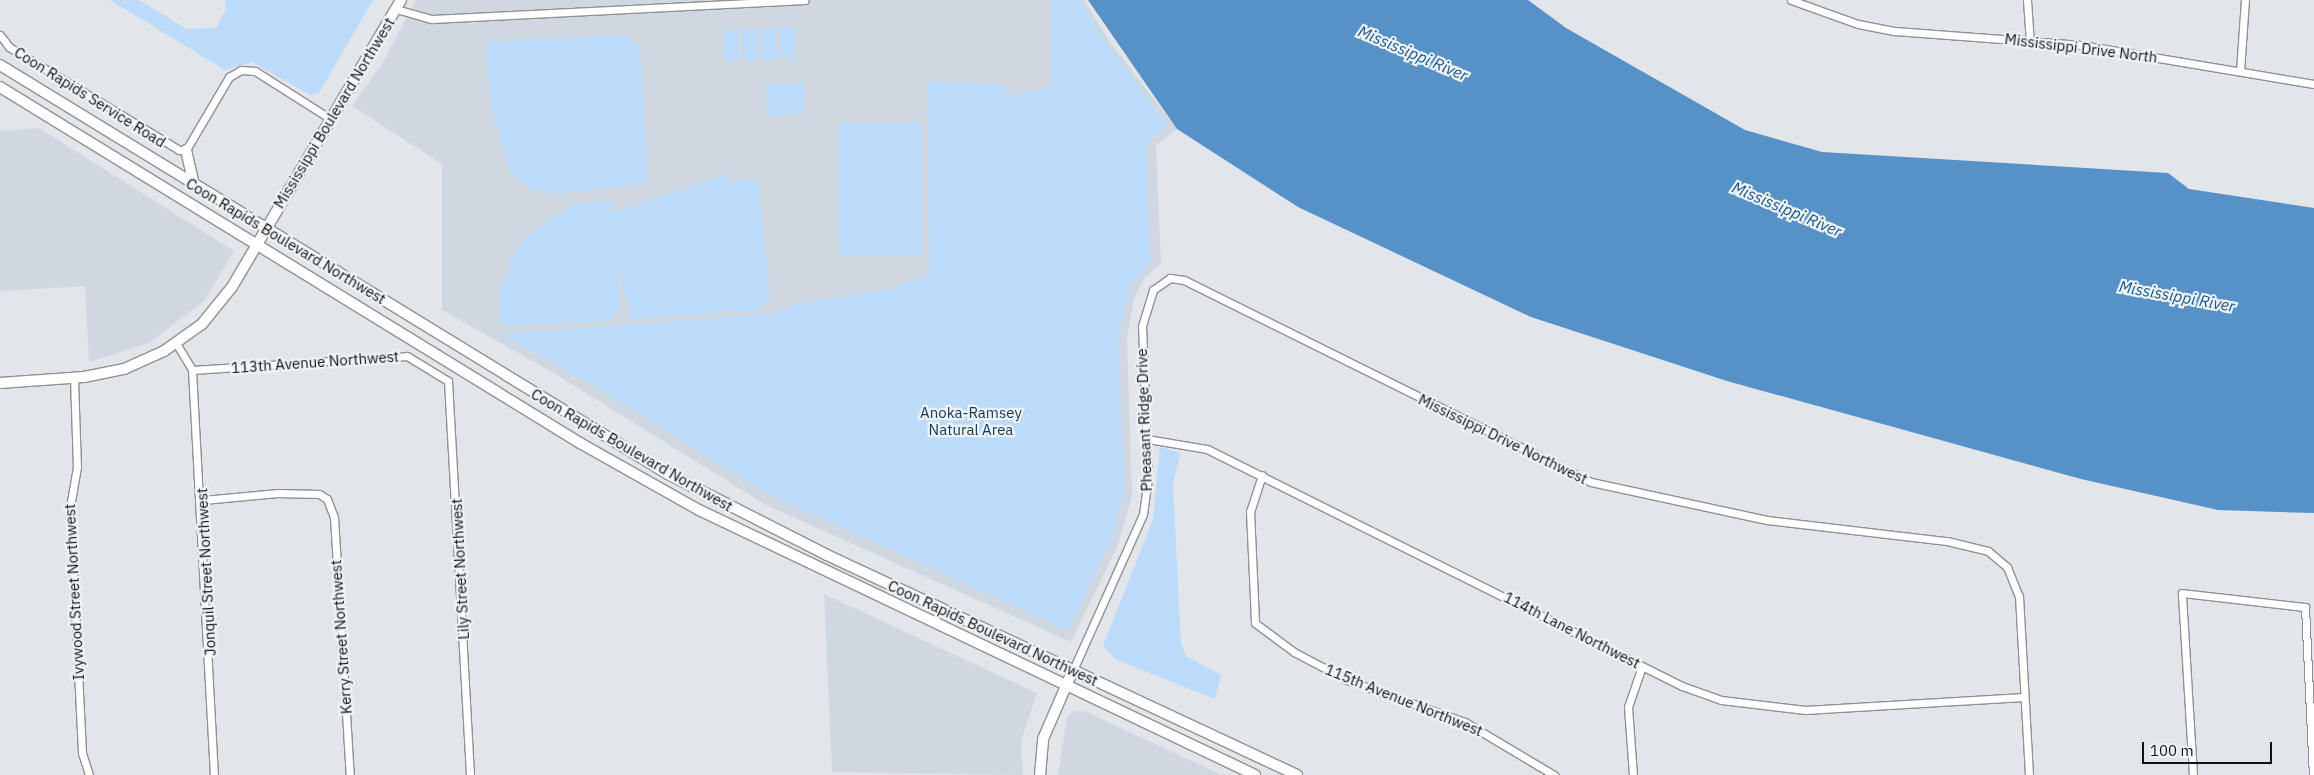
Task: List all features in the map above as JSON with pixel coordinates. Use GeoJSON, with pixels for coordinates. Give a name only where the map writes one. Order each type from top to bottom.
{"type":"FeatureCollection","features":[{"type":"Feature","properties":{"kind":"main road","name":"Mississippi Boulevard Northwest"},"geometry":{"type":"LineString","coordinates":[[74,378],[124,369],[176,343],[218,308],[329,118],[399,4]]}},
{"type":"Feature","properties":{"kind":"main road","name":"Coon Rapids Boulevard Northwest"},"geometry":{"type":"LineString","coordinates":[[0,65],[194,186],[676,478],[827,555],[1297,775]]}},
{"type":"Feature","properties":{"kind":"main road","name":"Coon Rapids Boulevard Northwest"},"geometry":{"type":"LineString","coordinates":[[0,87],[580,443],[699,510],[1065,687],[1255,775]]}},
{"type":"Feature","properties":{"kind":"main road"},"geometry":{"type":"LineString","coordinates":[[186,150],[194,186]]}},
{"type":"Feature","properties":{"kind":"main road"},"geometry":{"type":"LineString","coordinates":[[0,383],[74,378]]}},
{"type":"Feature","properties":{"kind":"main road","name":"Pheasant Ridge Drive"},"geometry":{"type":"LineString","coordinates":[[1040,775],[1043,739],[1073,670]]}},
{"type":"Feature","properties":{"kind":"street"},"geometry":{"type":"LineString","coordinates":[[399,4],[432,19],[711,2],[805,0]]}},
{"type":"Feature","properties":{"kind":"street","name":"Mississippi Drive North"},"geometry":{"type":"LineString","coordinates":[[1791,0],[1858,24],[1896,31],[2030,39],[2314,84]]}},
{"type":"Feature","properties":{"kind":"street"},"geometry":{"type":"LineString","coordinates":[[2027,0],[2030,39]]}},
{"type":"Feature","properties":{"kind":"street"},"geometry":{"type":"LineString","coordinates":[[2240,71],[2245,0]]}},
{"type":"Feature","properties":{"kind":"street","name":"Coon Rapids Service Road"},"geometry":{"type":"LineString","coordinates":[[0,35],[14,50],[175,149],[186,150]]}},
{"type":"Feature","properties":{"kind":"street"},"geometry":{"type":"LineString","coordinates":[[186,150],[229,77],[242,70],[255,71],[329,118]]}},
{"type":"Feature","properties":{"kind":"street","name":"Pheasant Ridge Drive"},"geometry":{"type":"LineString","coordinates":[[1073,670],[1141,522],[1148,480],[1144,317],[1158,285],[1170,278],[1184,280]]}},
{"type":"Feature","properties":{"kind":"street","name":"Mississippi Drive Northwest"},"geometry":{"type":"LineString","coordinates":[[1184,280],[1592,482],[1767,520],[1976,546],[1997,557],[2012,576],[2019,596],[2024,698]]}},
{"type":"Feature","properties":{"kind":"street"},"geometry":{"type":"LineString","coordinates":[[176,343],[192,370]]}},
{"type":"Feature","properties":{"kind":"street","name":"113th Avenue Northwest"},"geometry":{"type":"LineString","coordinates":[[192,370],[407,356],[435,370]]}},
{"type":"Feature","properties":{"kind":"street","name":"Jonquil Street Northwest"},"geometry":{"type":"LineString","coordinates":[[192,370],[203,500],[214,775]]}},
{"type":"Feature","properties":{"kind":"street","name":"Lily Street Northwest"},"geometry":{"type":"LineString","coordinates":[[435,370],[452,389],[470,775]]}},
{"type":"Feature","properties":{"kind":"street","name":"Ivywood Street Northwest"},"geometry":{"type":"LineString","coordinates":[[74,378],[77,467],[70,507],[82,753],[89,775]]}},
{"type":"Feature","properties":{"kind":"street","name":"114th Lane Northwest"},"geometry":{"type":"LineString","coordinates":[[1147,440],[1194,444],[1262,475],[1642,666],[1721,700],[1768,708],[2024,698]]}},
{"type":"Feature","properties":{"kind":"street","name":"115th Avenue Northwest"},"geometry":{"type":"LineString","coordinates":[[1262,475],[1250,511],[1255,623],[1347,680],[1465,722],[1554,775]]}},
{"type":"Feature","properties":{"kind":"street","name":"Kerry Street Northwest"},"geometry":{"type":"LineString","coordinates":[[203,500],[278,493],[319,494],[327,500],[334,517],[350,775]]}},
{"type":"Feature","properties":{"kind":"street"},"geometry":{"type":"LineString","coordinates":[[2193,775],[2182,594],[2305,607],[2314,775]]}},
{"type":"Feature","properties":{"kind":"street"},"geometry":{"type":"LineString","coordinates":[[1633,775],[1628,707],[1642,666]]}},
{"type":"Feature","properties":{"kind":"street"},"geometry":{"type":"LineString","coordinates":[[2024,698],[2029,775]]}},
{"type":"Feature","properties":{"kind":"shaded area"},"geometry":{"type":"Polygon","coordinates":[[[416,0],[1084,0],[1110,42],[1177,129],[1156,145],[1161,264],[1145,277],[1134,299],[1127,338],[1132,496],[1118,545],[1071,642],[766,505],[552,372],[442,310],[442,164],[352,106],[382,64],[416,0]]]}},
{"type":"Feature","properties":{"kind":"shaded area"},"geometry":{"type":"Polygon","coordinates":[[[39,128],[234,251],[205,300],[149,343],[89,362],[85,286],[0,291],[0,131],[39,128]]]}},
{"type":"Feature","properties":{"kind":"shaded area"},"geometry":{"type":"Polygon","coordinates":[[[824,594],[1037,693],[1021,741],[1023,775],[832,772],[824,594]]]}},
{"type":"Feature","properties":{"kind":"shaded area"},"geometry":{"type":"Polygon","coordinates":[[[1075,711],[1084,711],[1222,775],[1058,775],[1067,717],[1075,711]]]}},
{"type":"Feature","properties":{"kind":"green space"},"geometry":{"type":"Polygon","coordinates":[[[110,0],[139,0],[187,29],[216,28],[226,9],[225,0],[373,0],[319,93],[310,95],[252,62],[225,70],[110,0]]]}},
{"type":"Feature","properties":{"kind":"green space","name":"Anoka-Ramsey Natural Area"},"geometry":{"type":"Polygon","coordinates":[[[1051,0],[1080,0],[1101,36],[1168,125],[1146,144],[1150,263],[1131,283],[1118,342],[1124,495],[1110,543],[1068,630],[768,494],[588,382],[500,334],[772,314],[797,304],[886,290],[929,275],[928,81],[1004,84],[1008,96],[1051,87],[1051,0]]]}},
{"type":"Feature","properties":{"kind":"green space"},"geometry":{"type":"Polygon","coordinates":[[[780,27],[795,27],[795,58],[780,58],[780,27]]]}},
{"type":"Feature","properties":{"kind":"green space"},"geometry":{"type":"Polygon","coordinates":[[[776,28],[777,59],[762,60],[761,29],[776,28]]]}},
{"type":"Feature","properties":{"kind":"green space"},"geometry":{"type":"Polygon","coordinates":[[[757,29],[758,60],[743,61],[742,30],[757,29]]]}},
{"type":"Feature","properties":{"kind":"green space"},"geometry":{"type":"Polygon","coordinates":[[[738,30],[739,61],[724,62],[723,31],[738,30]]]}},
{"type":"Feature","properties":{"kind":"green space"},"geometry":{"type":"Polygon","coordinates":[[[626,35],[640,49],[648,183],[556,194],[532,189],[510,173],[491,105],[485,42],[626,35]]]}},
{"type":"Feature","properties":{"kind":"green space"},"geometry":{"type":"Polygon","coordinates":[[[804,83],[805,114],[767,115],[766,84],[804,83]]]}},
{"type":"Feature","properties":{"kind":"green space"},"geometry":{"type":"Polygon","coordinates":[[[839,123],[922,123],[922,255],[839,255],[839,123]]]}},
{"type":"Feature","properties":{"kind":"green space"},"geometry":{"type":"Polygon","coordinates":[[[725,175],[728,181],[758,179],[770,298],[758,310],[632,319],[617,264],[620,309],[609,321],[502,326],[498,302],[511,260],[524,239],[548,220],[574,205],[610,200],[612,213],[725,175]]]}},
{"type":"Feature","properties":{"kind":"green space"},"geometry":{"type":"Polygon","coordinates":[[[1160,447],[1180,453],[1173,485],[1181,643],[1186,656],[1221,675],[1215,699],[1117,660],[1103,646],[1153,519],[1160,447]]]}},
{"type":"Feature","properties":{"kind":"water","name":"Mississippi River"},"geometry":{"type":"Polygon","coordinates":[[[1088,0],[1528,0],[1566,28],[1745,130],[1822,152],[2168,173],[2189,189],[2314,208],[2314,513],[2218,510],[2081,479],[1727,381],[1531,317],[1298,207],[1177,129],[1088,0]]]}}]}
